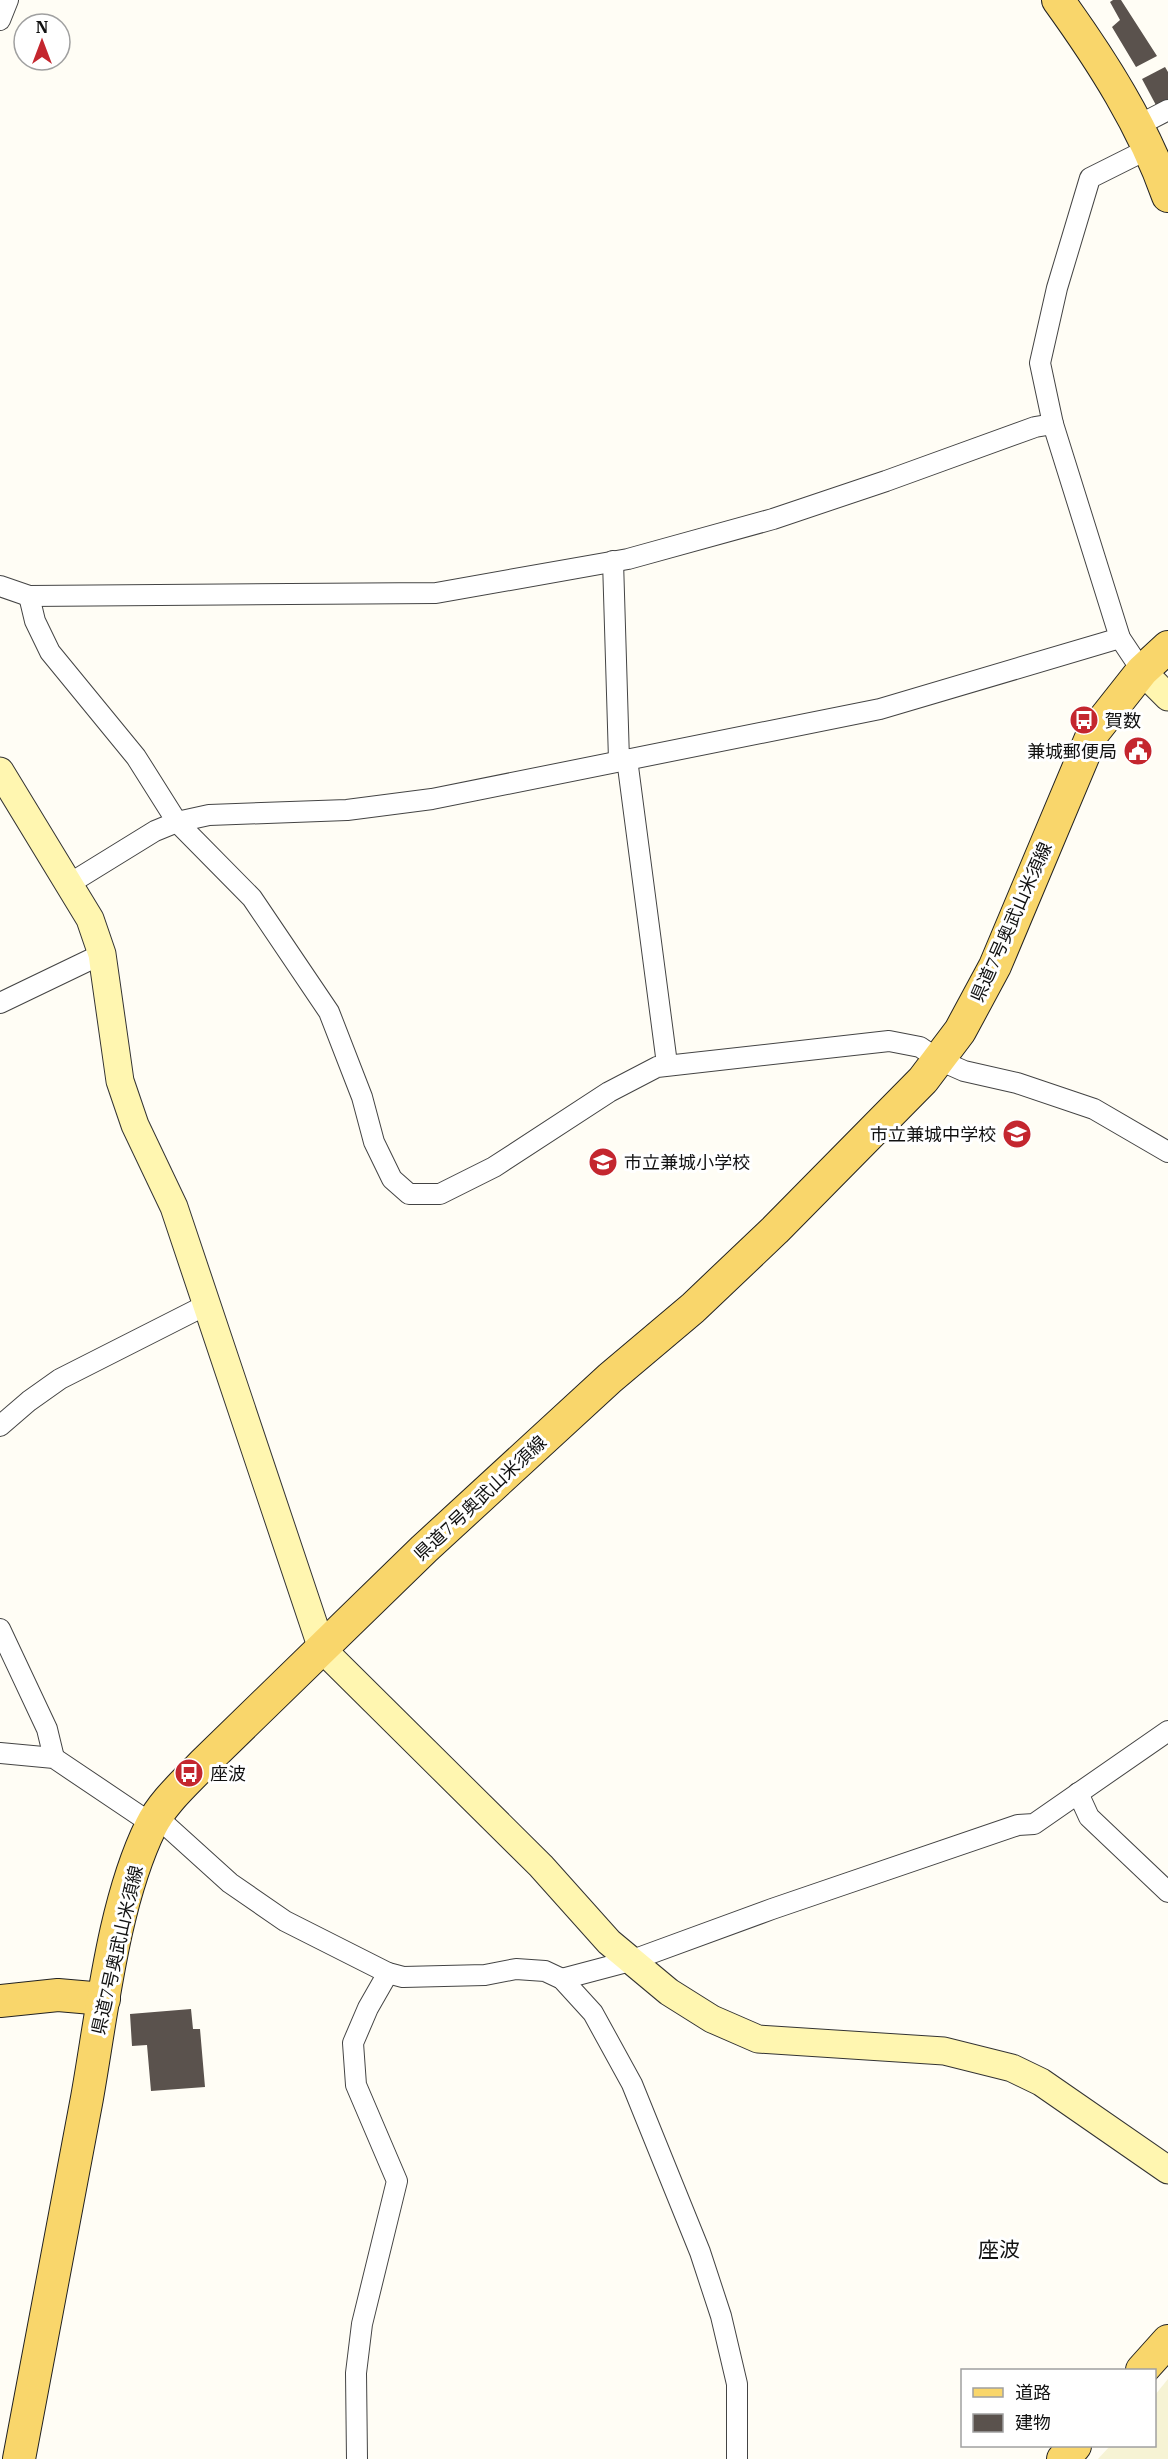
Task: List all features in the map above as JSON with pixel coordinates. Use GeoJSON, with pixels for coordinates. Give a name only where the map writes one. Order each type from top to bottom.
{"type":"FeatureCollection","features":[{"type":"Feature","properties":{"kind":"main road"},"geometry":{"type":"LineString","coordinates":[[1058,0],[1086,39],[1143,137],[1168,196]]}},
{"type":"Feature","properties":{"kind":"main road","name":"県道7号奥武山米須線"},"geometry":{"type":"LineString","coordinates":[[19,2459],[66,2216],[104,1999],[125,1899],[138,1856],[155,1820],[203,1764],[433,1541],[609,1378],[693,1308],[775,1230],[923,1080],[960,1031],[995,966],[1093,732],[1142,671],[1168,647]]}},
{"type":"Feature","properties":{"kind":"main road"},"geometry":{"type":"LineString","coordinates":[[0,2001],[58,1995],[104,1999]]}},
{"type":"Feature","properties":{"kind":"main road"},"geometry":{"type":"LineString","coordinates":[[1143,2369],[1168,2341]]}},
{"type":"Feature","properties":{"kind":"main road"},"geometry":{"type":"LineString","coordinates":[[1063,2459],[1073,2447]]}},
{"type":"Feature","properties":{"kind":"street"},"geometry":{"type":"LineString","coordinates":[[0,20],[8,0]]}},
{"type":"Feature","properties":{"kind":"street"},"geometry":{"type":"LineString","coordinates":[[1168,110],[1143,137],[1090,178],[1057,288],[1040,363],[1053,424],[1120,638],[1142,671],[1168,696]]}},
{"type":"Feature","properties":{"kind":"street"},"geometry":{"type":"LineString","coordinates":[[0,586],[29,596],[436,593],[628,559],[773,519],[886,482],[1035,427],[1053,424]]}},
{"type":"Feature","properties":{"kind":"street"},"geometry":{"type":"LineString","coordinates":[[613,561],[623,760],[667,1064]]}},
{"type":"Feature","properties":{"kind":"street"},"geometry":{"type":"LineString","coordinates":[[29,596],[34,621],[50,652],[136,757],[177,822],[252,898],[330,1012],[362,1097],[374,1142],[392,1179],[409,1194],[440,1194],[494,1167],[609,1092],[657,1066],[889,1041],[920,1047],[939,1060],[964,1071],[1017,1083],[1094,1109],[1168,1152]]}},
{"type":"Feature","properties":{"kind":"street"},"geometry":{"type":"LineString","coordinates":[[69,884],[155,831],[177,822],[209,815],[347,810],[422,800],[880,710],[1120,638]]}},
{"type":"Feature","properties":{"kind":"street"},"geometry":{"type":"LineString","coordinates":[[0,771],[90,919],[102,954],[120,1081],[135,1125],[174,1207],[322,1649],[541,1866],[609,1942],[669,1992],[712,2019],[758,2039],[944,2051],[1012,2068],[1041,2082],[1168,2170]]}},
{"type":"Feature","properties":{"kind":"street"},"geometry":{"type":"LineString","coordinates":[[0,1003],[102,954]]}},
{"type":"Feature","properties":{"kind":"street"},"geometry":{"type":"LineString","coordinates":[[0,1425],[60,1379],[208,1304]]}},
{"type":"Feature","properties":{"kind":"street"},"geometry":{"type":"LineString","coordinates":[[1,1631],[47,1729],[54,1758]]}},
{"type":"Feature","properties":{"kind":"street"},"geometry":{"type":"LineString","coordinates":[[562,1979],[630,1961],[772,1909],[1018,1825],[1034,1824],[1168,1731]]}},
{"type":"Feature","properties":{"kind":"street"},"geometry":{"type":"LineString","coordinates":[[0,1753],[54,1758],[155,1820],[230,1883],[285,1921],[388,1973],[403,1977],[485,1975],[516,1969],[545,1971],[562,1979],[593,2013],[632,2084],[700,2252],[721,2316],[737,2384],[737,2459]]}},
{"type":"Feature","properties":{"kind":"street"},"geometry":{"type":"LineString","coordinates":[[1078,1793],[1089,1817],[1168,1892]]}},
{"type":"Feature","properties":{"kind":"street"},"geometry":{"type":"LineString","coordinates":[[357,2459],[357,2373],[362,2324],[397,2181],[357,2085],[353,2043],[368,2008],[388,1973]]}},
{"type":"Feature","properties":{"kind":"shaded area"},"geometry":{"type":"Polygon","coordinates":[[[1168,2379],[1168,2459],[1098,2459],[1109,2447],[1156,2447],[1156,2394],[1168,2379]]]}},
{"type":"Feature","properties":{"kind":"building"},"geometry":{"type":"Polygon","coordinates":[[[1121,0],[1157,56],[1136,67],[1112,27],[1120,20],[1110,2],[1121,0]]]}},
{"type":"Feature","properties":{"kind":"building"},"geometry":{"type":"Polygon","coordinates":[[[1165,67],[1168,72],[1168,101],[1157,107],[1142,79],[1165,67]]]}},
{"type":"Feature","properties":{"kind":"building"},"geometry":{"type":"Polygon","coordinates":[[[191,2009],[193,2029],[200,2029],[205,2087],[151,2091],[147,2045],[132,2046],[130,2014],[191,2009]]]}},
{"type":"Feature","properties":{"kind":"place","name":"賀数"},"geometry":{"type":"Point","coordinates":[1084,720]}},
{"type":"Feature","properties":{"kind":"place","name":"兼城郵便局"},"geometry":{"type":"Point","coordinates":[1138,751]}},
{"type":"Feature","properties":{"kind":"place","name":"市立兼城中学校"},"geometry":{"type":"Point","coordinates":[1017,1134]}},
{"type":"Feature","properties":{"kind":"place","name":"市立兼城小学校"},"geometry":{"type":"Point","coordinates":[603,1162]}},
{"type":"Feature","properties":{"kind":"place","name":"座波"},"geometry":{"type":"Point","coordinates":[189,1773]}},
{"type":"Feature","properties":{"kind":"district","name":"座波"},"geometry":{"type":"Point","coordinates":[999,2249]}}]}
